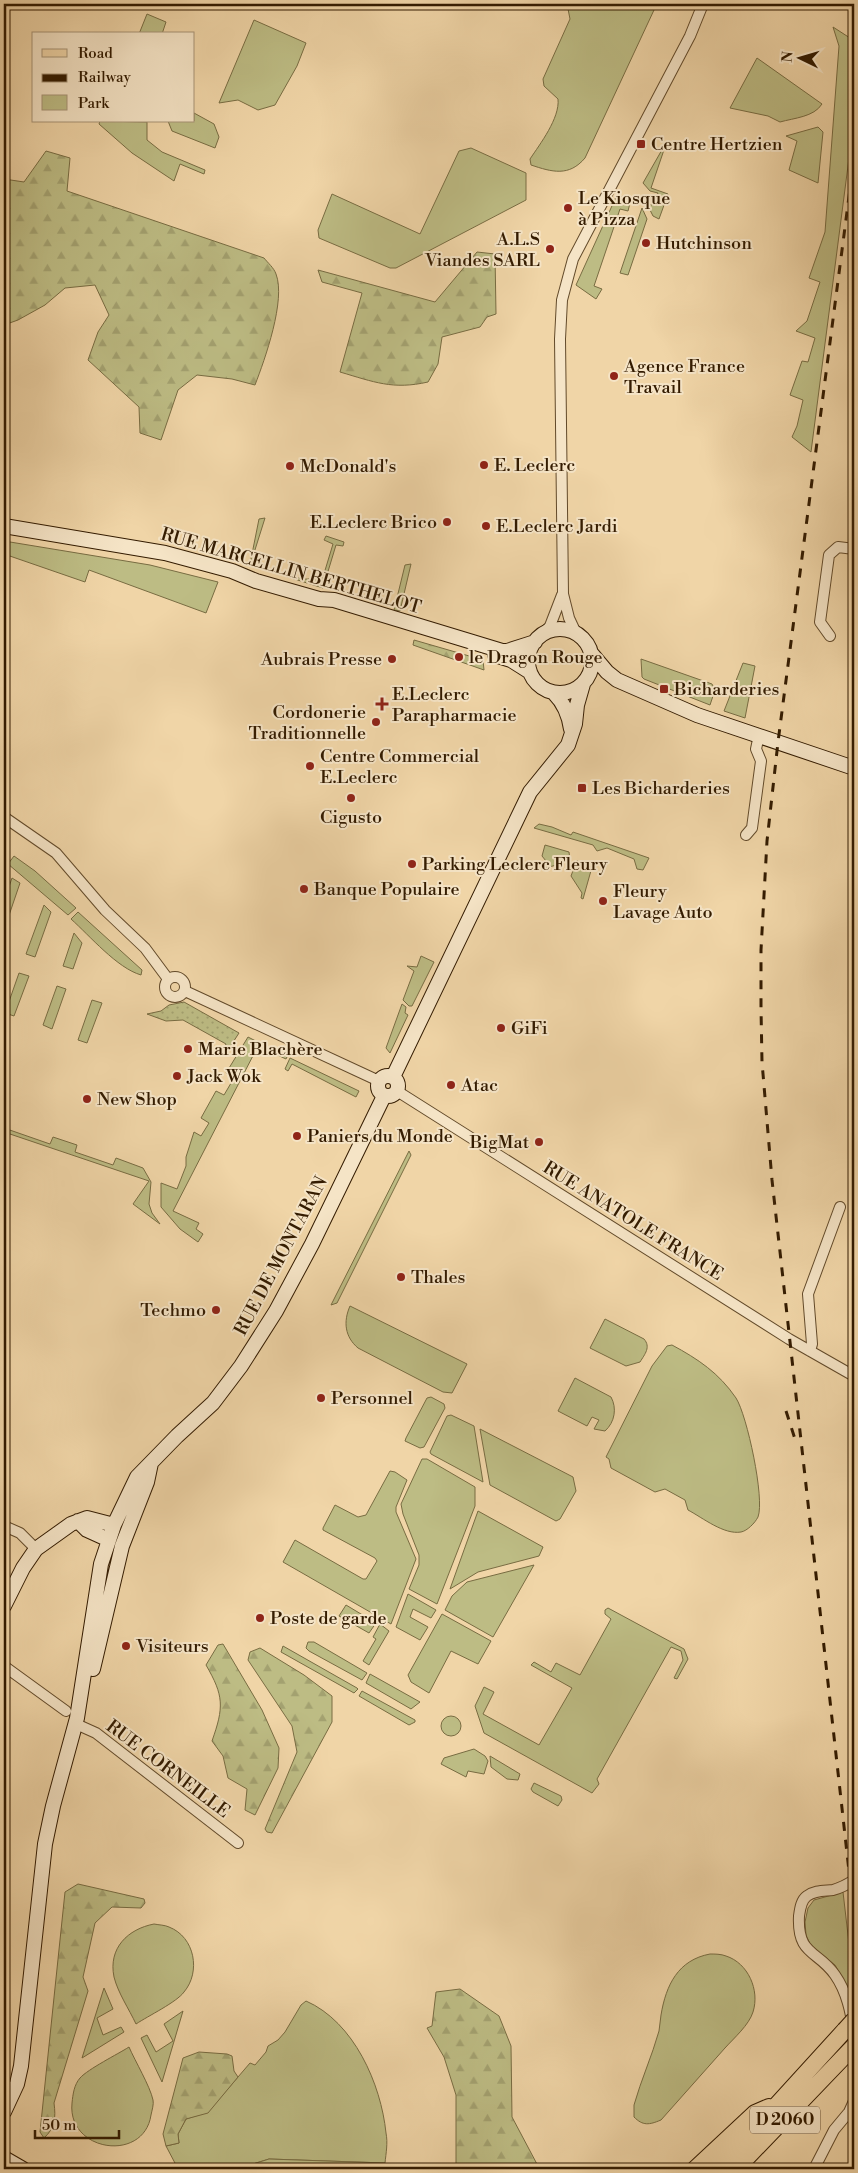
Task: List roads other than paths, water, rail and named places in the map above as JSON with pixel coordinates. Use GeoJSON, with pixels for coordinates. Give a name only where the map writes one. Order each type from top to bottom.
{"type":"FeatureCollection","features":[{"type":"Feature","properties":{"kind":"main road","name":"D 2060"},"geometry":{"type":"LineString","coordinates":[[716,2169],[854,2020]]}},
{"type":"Feature","properties":{"kind":"main road","name":"D 2060"},"geometry":{"type":"LineString","coordinates":[[736,2169],[854,2046]]}},
{"type":"Feature","properties":{"kind":"main road"},"geometry":{"type":"LineString","coordinates":[[750,2169],[803,2110],[833,2070]]}},
{"type":"Feature","properties":{"kind":"main road"},"geometry":{"type":"LineString","coordinates":[[695,2169],[755,2113],[781,2101]]}},
{"type":"Feature","properties":{"kind":"street"},"geometry":{"type":"LineString","coordinates":[[703,4],[690,36],[591,221],[573,259],[565,285],[560,314],[563,594],[568,618],[576,633],[586,642],[591,653],[607,672],[617,680],[697,715],[854,768]]}},
{"type":"Feature","properties":{"kind":"street"},"geometry":{"type":"LineString","coordinates":[[690,36],[700,24],[710,4]]}},
{"type":"Feature","properties":{"kind":"street","name":"RUE MARCELLIN BERTHELOT"},"geometry":{"type":"LineString","coordinates":[[4,526],[165,553],[232,571],[252,580],[319,599],[334,600],[502,651],[508,651],[560,629],[576,633]]}},
{"type":"Feature","properties":{"kind":"street","name":"RUE MARCELLIN BERTHELOT"},"geometry":{"type":"LineString","coordinates":[[4,532],[147,556],[169,564],[334,606],[511,660],[530,672],[539,685],[554,692]]}},
{"type":"Feature","properties":{"kind":"street"},"geometry":{"type":"LineString","coordinates":[[830,636],[820,622],[829,555],[838,547],[854,549]]}},
{"type":"Feature","properties":{"kind":"street"},"geometry":{"type":"LineString","coordinates":[[530,672],[529,656],[538,638],[550,626],[563,594]]}},
{"type":"Feature","properties":{"kind":"street"},"geometry":{"type":"LineString","coordinates":[[554,692],[564,693],[574,690],[584,682],[591,672],[591,653]]}},
{"type":"Feature","properties":{"kind":"street"},"geometry":{"type":"LineString","coordinates":[[584,682],[617,680]]}},
{"type":"Feature","properties":{"kind":"street"},"geometry":{"type":"LineString","coordinates":[[393,1077],[530,792],[568,746],[584,682]]}},
{"type":"Feature","properties":{"kind":"street"},"geometry":{"type":"LineString","coordinates":[[554,692],[567,711],[572,733]]}},
{"type":"Feature","properties":{"kind":"street"},"geometry":{"type":"LineString","coordinates":[[746,835],[752,828],[761,761],[756,749],[759,735]]}},
{"type":"Feature","properties":{"kind":"street"},"geometry":{"type":"LineString","coordinates":[[4,817],[56,853],[109,914],[145,948],[168,979]]}},
{"type":"Feature","properties":{"kind":"street"},"geometry":{"type":"LineString","coordinates":[[174,976],[184,982],[185,991],[178,997],[168,995],[165,985],[168,979],[174,976]]}},
{"type":"Feature","properties":{"kind":"street"},"geometry":{"type":"LineString","coordinates":[[185,991],[378,1082]]}},
{"type":"Feature","properties":{"kind":"street"},"geometry":{"type":"LineString","coordinates":[[386,1076],[393,1077],[398,1085],[391,1094],[378,1088],[378,1082],[386,1076]]}},
{"type":"Feature","properties":{"kind":"street","name":"RUE ANATOLE FRANCE"},"geometry":{"type":"LineString","coordinates":[[391,1094],[810,1351],[854,1376]]}},
{"type":"Feature","properties":{"kind":"street","name":"RUE DE MONTARAN"},"geometry":{"type":"LineString","coordinates":[[73,1718],[101,1564],[114,1525],[137,1477],[213,1403],[241,1366],[279,1306],[391,1094]]}},
{"type":"Feature","properties":{"kind":"street"},"geometry":{"type":"LineString","coordinates":[[810,1351],[812,1344],[808,1294],[840,1207]]}},
{"type":"Feature","properties":{"kind":"street","name":"RUE DE MONTARAN"},"geometry":{"type":"LineString","coordinates":[[73,1718],[91,1677],[116,1570],[127,1531],[147,1482],[151,1463]]}},
{"type":"Feature","properties":{"kind":"street"},"geometry":{"type":"LineString","coordinates":[[4,1606],[23,1568],[36,1548],[78,1521],[92,1518],[114,1525]]}},
{"type":"Feature","properties":{"kind":"street"},"geometry":{"type":"LineString","coordinates":[[78,1521],[87,1530],[109,1540]]}},
{"type":"Feature","properties":{"kind":"street"},"geometry":{"type":"LineString","coordinates":[[4,1526],[20,1533],[36,1548]]}},
{"type":"Feature","properties":{"kind":"street","name":"RUE CORNEILLE"},"geometry":{"type":"LineString","coordinates":[[4,1666],[73,1718],[96,1732],[238,1843]]}},
{"type":"Feature","properties":{"kind":"street"},"geometry":{"type":"LineString","coordinates":[[5,2106],[17,2084],[25,2045],[47,1836],[73,1718]]}},
{"type":"Feature","properties":{"kind":"street"},"geometry":{"type":"LineString","coordinates":[[854,1880],[833,1890],[809,1894],[803,1901],[800,1909],[799,1924],[800,1936],[806,1948],[826,1964],[836,1976],[848,2001],[854,2033]]}},
{"type":"Feature","properties":{"kind":"street"},"geometry":{"type":"LineString","coordinates":[[814,2169],[834,2130],[849,2112],[854,2101]]}},
{"type":"Feature","properties":{"kind":"street"},"geometry":{"type":"LineString","coordinates":[[4,2158],[23,2169]]}},
{"type":"Feature","properties":{"kind":"railway"},"geometry":{"type":"LineString","coordinates":[[854,158],[778,742],[767,841],[761,950],[762,1062],[772,1180],[854,1916]]}},
{"type":"Feature","properties":{"kind":"railway"},"geometry":{"type":"LineString","coordinates":[[786,1411],[795,1439]]}},
{"type":"Feature","properties":{"kind":"place","name":"Centre Hertzien"},"geometry":{"type":"Point","coordinates":[641,144]}},
{"type":"Feature","properties":{"kind":"place","name":"Le Kiosque à Pizza"},"geometry":{"type":"Point","coordinates":[568,208]}},
{"type":"Feature","properties":{"kind":"place","name":"Hutchinson"},"geometry":{"type":"Point","coordinates":[646,243]}},
{"type":"Feature","properties":{"kind":"place","name":"A.L.S Viandes SARL"},"geometry":{"type":"Point","coordinates":[550,249]}},
{"type":"Feature","properties":{"kind":"place","name":"Agence France Travail"},"geometry":{"type":"Point","coordinates":[614,376]}},
{"type":"Feature","properties":{"kind":"place","name":"E. Leclerc"},"geometry":{"type":"Point","coordinates":[484,465]}},
{"type":"Feature","properties":{"kind":"place","name":"McDonald's"},"geometry":{"type":"Point","coordinates":[290,466]}},
{"type":"Feature","properties":{"kind":"place","name":"E.Leclerc Brico"},"geometry":{"type":"Point","coordinates":[447,522]}},
{"type":"Feature","properties":{"kind":"place","name":"E.Leclerc Jardi"},"geometry":{"type":"Point","coordinates":[486,526]}},
{"type":"Feature","properties":{"kind":"place","name":"le Dragon Rouge"},"geometry":{"type":"Point","coordinates":[459,657]}},
{"type":"Feature","properties":{"kind":"place","name":"Aubrais Presse"},"geometry":{"type":"Point","coordinates":[392,659]}},
{"type":"Feature","properties":{"kind":"place","name":"Bicharderies"},"geometry":{"type":"Point","coordinates":[664,689]}},
{"type":"Feature","properties":{"kind":"place","name":"E.Leclerc Parapharmacie"},"geometry":{"type":"Point","coordinates":[382,704]}},
{"type":"Feature","properties":{"kind":"place","name":"Cordonerie Traditionnelle"},"geometry":{"type":"Point","coordinates":[376,722]}},
{"type":"Feature","properties":{"kind":"place","name":"Centre Commercial E.Leclerc"},"geometry":{"type":"Point","coordinates":[310,766]}},
{"type":"Feature","properties":{"kind":"place","name":"Les Bicharderies"},"geometry":{"type":"Point","coordinates":[582,788]}},
{"type":"Feature","properties":{"kind":"place","name":"Cigusto"},"geometry":{"type":"Point","coordinates":[351,798]}},
{"type":"Feature","properties":{"kind":"place","name":"Parking Leclerc Fleury"},"geometry":{"type":"Point","coordinates":[412,864]}},
{"type":"Feature","properties":{"kind":"place","name":"Banque Populaire"},"geometry":{"type":"Point","coordinates":[304,889]}},
{"type":"Feature","properties":{"kind":"place","name":"Fleury Lavage Auto"},"geometry":{"type":"Point","coordinates":[603,901]}},
{"type":"Feature","properties":{"kind":"place","name":"GiFi"},"geometry":{"type":"Point","coordinates":[501,1028]}},
{"type":"Feature","properties":{"kind":"place","name":"Marie Blachère"},"geometry":{"type":"Point","coordinates":[188,1049]}},
{"type":"Feature","properties":{"kind":"place","name":"Jack Wok"},"geometry":{"type":"Point","coordinates":[177,1076]}},
{"type":"Feature","properties":{"kind":"place","name":"Atac"},"geometry":{"type":"Point","coordinates":[451,1085]}},
{"type":"Feature","properties":{"kind":"place","name":"New Shop"},"geometry":{"type":"Point","coordinates":[87,1099]}},
{"type":"Feature","properties":{"kind":"place","name":"Paniers du Monde"},"geometry":{"type":"Point","coordinates":[297,1136]}},
{"type":"Feature","properties":{"kind":"place","name":"BigMat"},"geometry":{"type":"Point","coordinates":[539,1142]}},
{"type":"Feature","properties":{"kind":"place","name":"Thales"},"geometry":{"type":"Point","coordinates":[401,1277]}},
{"type":"Feature","properties":{"kind":"place","name":"Techmo"},"geometry":{"type":"Point","coordinates":[216,1310]}},
{"type":"Feature","properties":{"kind":"place","name":"Personnel"},"geometry":{"type":"Point","coordinates":[321,1398]}},
{"type":"Feature","properties":{"kind":"place","name":"Poste de garde"},"geometry":{"type":"Point","coordinates":[260,1618]}},
{"type":"Feature","properties":{"kind":"place","name":"Visiteurs"},"geometry":{"type":"Point","coordinates":[126,1646]}}]}
